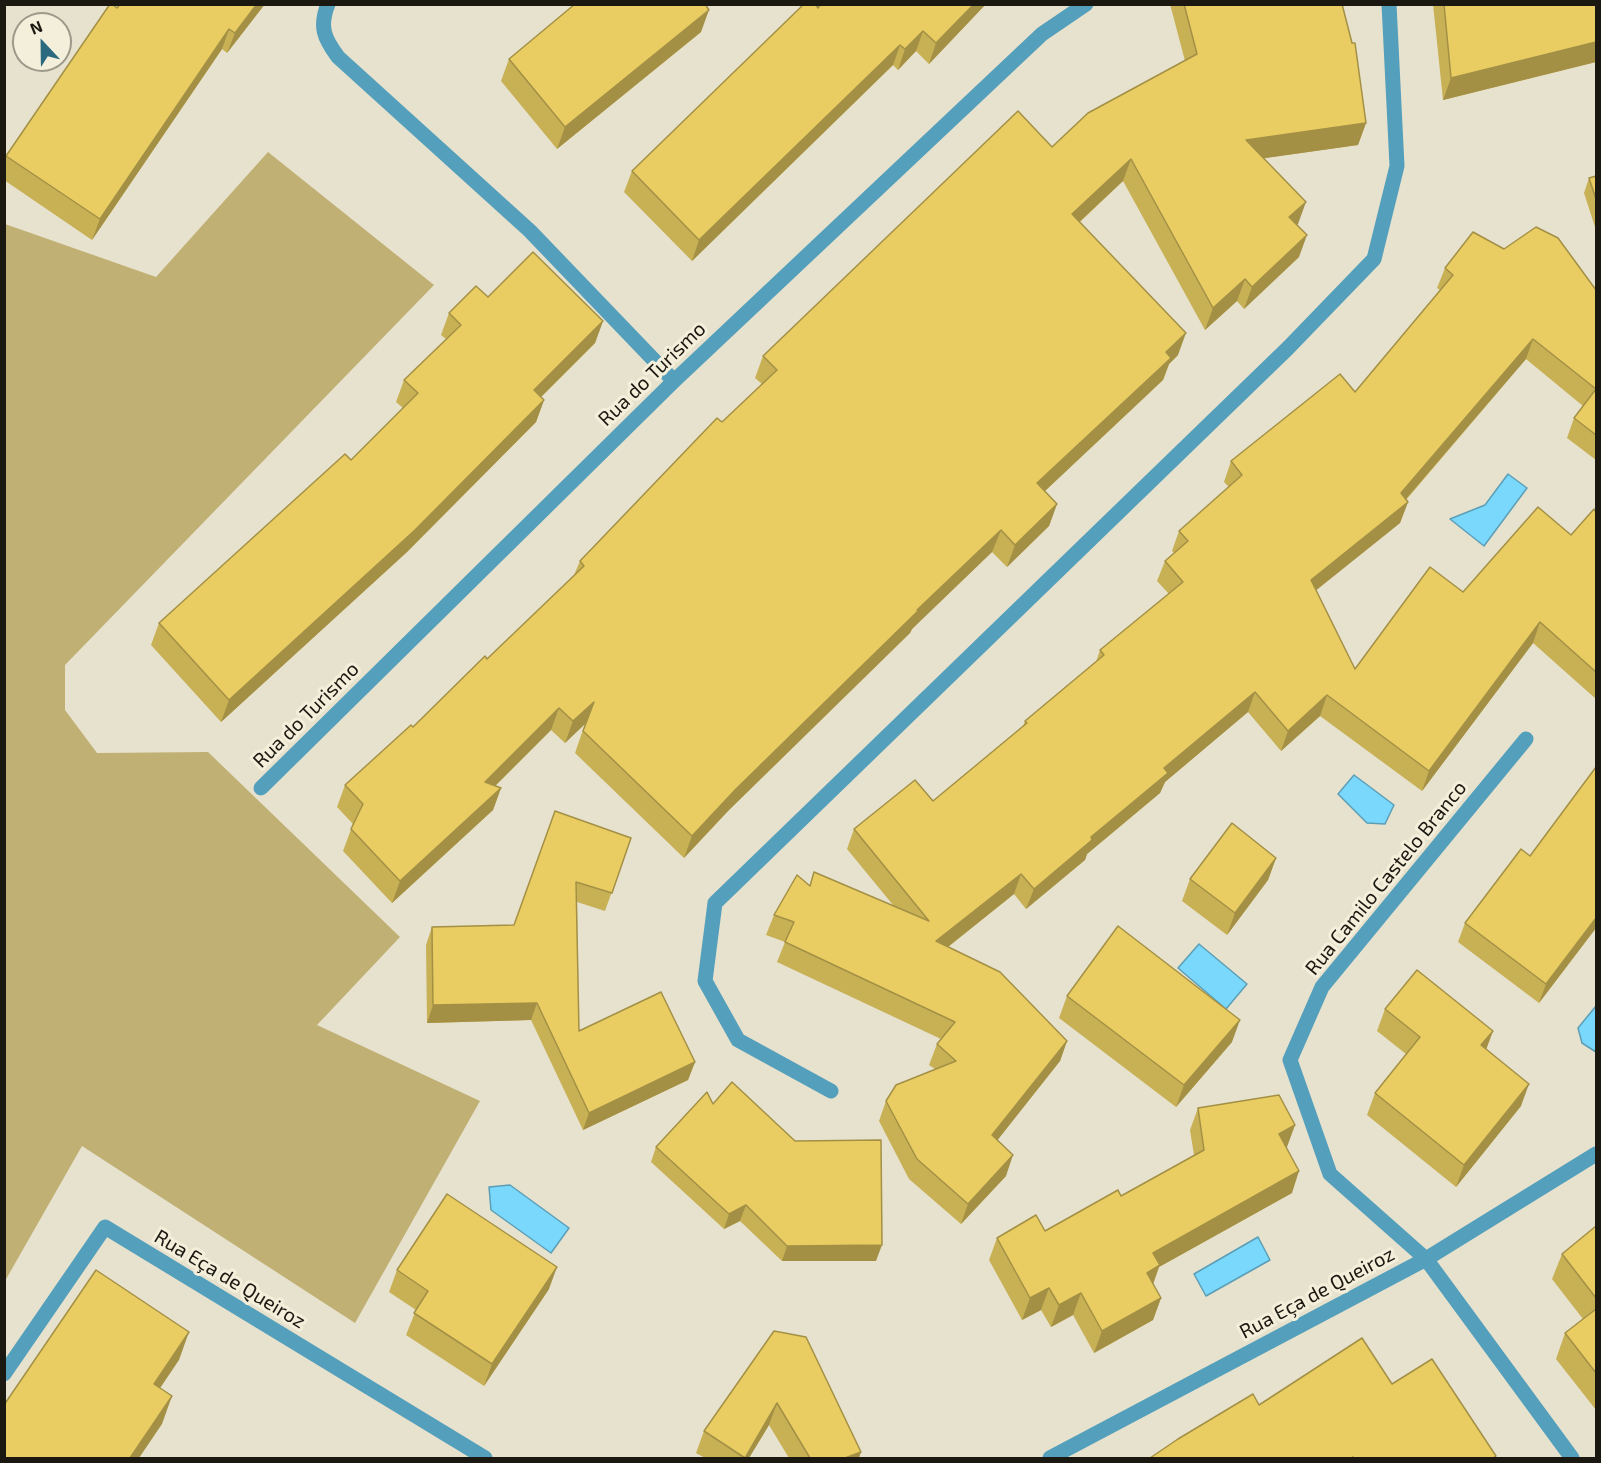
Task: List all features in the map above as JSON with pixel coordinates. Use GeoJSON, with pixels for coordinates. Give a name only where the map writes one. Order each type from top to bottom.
{"type":"FeatureCollection","features":[{"type":"Feature","properties":{"kind":"street"},"geometry":{"type":"LineString","coordinates":[[328,4],[322,21],[326,41],[338,57],[530,231],[674,381]]}},
{"type":"Feature","properties":{"kind":"street","name":"Rua do Turismo"},"geometry":{"type":"LineString","coordinates":[[261,788],[674,381],[1042,34],[1086,4]]}},
{"type":"Feature","properties":{"kind":"street"},"geometry":{"type":"LineString","coordinates":[[831,1091],[738,1040],[705,981],[716,903],[1288,348],[1374,259],[1397,166],[1389,4]]}},
{"type":"Feature","properties":{"kind":"street","name":"Rua Camilo Castelo Branco"},"geometry":{"type":"LineString","coordinates":[[1526,739],[1322,987],[1290,1060],[1330,1174],[1426,1259],[1572,1458]]}},
{"type":"Feature","properties":{"kind":"street","name":"Rua Eça de Queiroz"},"geometry":{"type":"LineString","coordinates":[[1050,1458],[1426,1259],[1596,1154]]}},
{"type":"Feature","properties":{"kind":"street","name":"Rua Eça de Queiroz"},"geometry":{"type":"LineString","coordinates":[[4,1374],[105,1227],[485,1458]]}},
{"type":"Feature","properties":{"kind":"shaded area"},"geometry":{"type":"Polygon","coordinates":[[[268,152],[434,285],[65,665],[65,710],[97,753],[208,752],[400,937],[317,1025],[480,1101],[355,1323],[82,1146],[5,1281],[5,224],[156,277],[268,152]]]}},
{"type":"Feature","properties":{"kind":"water"},"geometry":{"type":"Polygon","coordinates":[[[1508,474],[1527,488],[1484,546],[1450,519],[1485,505],[1508,474]]]}},
{"type":"Feature","properties":{"kind":"water"},"geometry":{"type":"Polygon","coordinates":[[[1354,775],[1394,805],[1385,824],[1367,823],[1338,794],[1354,775]]]}},
{"type":"Feature","properties":{"kind":"water"},"geometry":{"type":"Polygon","coordinates":[[[1199,944],[1247,984],[1226,1009],[1178,968],[1199,944]]]}},
{"type":"Feature","properties":{"kind":"water"},"geometry":{"type":"Polygon","coordinates":[[[1596,1006],[1596,1052],[1582,1043],[1578,1028],[1596,1006]]]}},
{"type":"Feature","properties":{"kind":"water"},"geometry":{"type":"Polygon","coordinates":[[[510,1185],[569,1228],[551,1253],[491,1210],[489,1187],[510,1185]]]}},
{"type":"Feature","properties":{"kind":"water"},"geometry":{"type":"Polygon","coordinates":[[[1258,1237],[1270,1260],[1206,1296],[1194,1274],[1258,1237]]]}},
{"type":"Feature","properties":{"kind":"building"},"geometry":{"type":"Polygon","coordinates":[[[110,4],[117,8],[120,4],[257,4],[235,33],[229,29],[100,219],[6,156],[63,72],[72,72],[72,60],[110,4]]]}},
{"type":"Feature","properties":{"kind":"building"},"geometry":{"type":"Polygon","coordinates":[[[575,4],[705,4],[709,10],[565,127],[509,59],[575,4]]]}},
{"type":"Feature","properties":{"kind":"building"},"geometry":{"type":"Polygon","coordinates":[[[804,4],[815,4],[818,8],[821,4],[974,4],[936,43],[923,31],[905,49],[900,45],[699,240],[632,171],[804,4]]]}},
{"type":"Feature","properties":{"kind":"building"},"geometry":{"type":"Polygon","coordinates":[[[1184,4],[1342,4],[1352,43],[1355,43],[1366,123],[1246,140],[1306,202],[1289,217],[1307,235],[1252,287],[1245,279],[1213,308],[1131,159],[1072,214],[1186,333],[1166,352],[1171,358],[1037,483],[1057,504],[1015,545],[1001,530],[736,789],[692,836],[583,731],[594,702],[573,721],[559,708],[485,782],[501,788],[400,881],[351,829],[363,804],[345,785],[411,725],[413,727],[485,656],[487,659],[584,566],[580,561],[717,418],[722,422],[777,370],[763,356],[1018,111],[1052,147],[1088,113],[1197,54],[1184,4]]]}},
{"type":"Feature","properties":{"kind":"building"},"geometry":{"type":"Polygon","coordinates":[[[1444,4],[1596,4],[1596,42],[1451,78],[1444,4]]]}},
{"type":"Feature","properties":{"kind":"building"},"geometry":{"type":"Polygon","coordinates":[[[1596,176],[1596,199],[1589,178],[1596,176]]]}},
{"type":"Feature","properties":{"kind":"building"},"geometry":{"type":"Polygon","coordinates":[[[1536,227],[1558,238],[1596,290],[1596,389],[1533,339],[1401,493],[1408,502],[1311,580],[1355,669],[1430,567],[1463,592],[1538,507],[1571,535],[1594,509],[1596,512],[1596,672],[1540,622],[1429,771],[1327,695],[1288,731],[1255,692],[1164,768],[1168,773],[1091,837],[1092,840],[1034,889],[1021,874],[936,941],[1000,972],[1067,1041],[992,1135],[1013,1155],[968,1204],[917,1159],[886,1101],[896,1085],[956,1061],[937,1044],[955,1022],[785,942],[794,922],[774,915],[797,875],[810,886],[814,872],[929,921],[854,829],[915,780],[933,801],[1104,655],[1100,650],[1183,582],[1165,561],[1188,541],[1179,531],[1242,475],[1231,461],[1340,374],[1355,392],[1453,275],[1445,268],[1473,232],[1504,249],[1536,227]]]}},
{"type":"Feature","properties":{"kind":"building"},"geometry":{"type":"Polygon","coordinates":[[[533,252],[603,321],[534,390],[544,400],[415,530],[229,700],[159,623],[345,454],[351,460],[418,393],[404,380],[461,325],[449,313],[476,286],[488,297],[533,252]]]}},
{"type":"Feature","properties":{"kind":"building"},"geometry":{"type":"Polygon","coordinates":[[[1596,389],[1596,435],[1574,418],[1596,389]]]}},
{"type":"Feature","properties":{"kind":"building"},"geometry":{"type":"Polygon","coordinates":[[[1596,767],[1596,918],[1546,984],[1465,923],[1521,849],[1530,856],[1596,767]]]}},
{"type":"Feature","properties":{"kind":"building"},"geometry":{"type":"Polygon","coordinates":[[[555,811],[631,838],[612,893],[576,882],[579,1031],[661,992],[695,1062],[589,1113],[537,1003],[433,1005],[432,927],[514,925],[555,811]]]}},
{"type":"Feature","properties":{"kind":"building"},"geometry":{"type":"Polygon","coordinates":[[[1232,823],[1276,858],[1235,913],[1190,879],[1232,823]]]}},
{"type":"Feature","properties":{"kind":"building"},"geometry":{"type":"Polygon","coordinates":[[[1118,926],[1240,1020],[1184,1085],[1067,996],[1118,926]]]}},
{"type":"Feature","properties":{"kind":"building"},"geometry":{"type":"Polygon","coordinates":[[[1417,970],[1493,1031],[1481,1045],[1529,1084],[1464,1165],[1375,1093],[1420,1037],[1385,1009],[1417,970]]]}},
{"type":"Feature","properties":{"kind":"building"},"geometry":{"type":"Polygon","coordinates":[[[732,1082],[795,1141],[881,1140],[882,1245],[787,1246],[746,1205],[729,1214],[656,1147],[707,1092],[713,1104],[732,1082]]]}},
{"type":"Feature","properties":{"kind":"building"},"geometry":{"type":"Polygon","coordinates":[[[1279,1095],[1295,1125],[1279,1134],[1299,1171],[1153,1253],[1160,1265],[1147,1273],[1161,1298],[1102,1331],[1081,1293],[1059,1305],[1049,1288],[1030,1298],[997,1238],[1036,1215],[1045,1231],[1118,1190],[1121,1196],[1204,1150],[1198,1108],[1279,1095]]]}},
{"type":"Feature","properties":{"kind":"building"},"geometry":{"type":"Polygon","coordinates":[[[447,1194],[557,1267],[492,1364],[414,1313],[428,1291],[397,1270],[447,1194]]]}},
{"type":"Feature","properties":{"kind":"building"},"geometry":{"type":"Polygon","coordinates":[[[1596,1226],[1596,1298],[1562,1254],[1596,1226]]]}},
{"type":"Feature","properties":{"kind":"building"},"geometry":{"type":"Polygon","coordinates":[[[96,1270],[189,1332],[154,1384],[172,1396],[130,1458],[4,1458],[4,1405],[96,1270]]]}},
{"type":"Feature","properties":{"kind":"building"},"geometry":{"type":"Polygon","coordinates":[[[1596,1309],[1596,1373],[1565,1333],[1596,1309]]]}},
{"type":"Feature","properties":{"kind":"building"},"geometry":{"type":"Polygon","coordinates":[[[774,1331],[806,1337],[861,1452],[845,1458],[810,1458],[777,1403],[745,1458],[704,1431],[774,1331]]]}},
{"type":"Feature","properties":{"kind":"building"},"geometry":{"type":"Polygon","coordinates":[[[1362,1338],[1392,1384],[1432,1359],[1496,1456],[1493,1458],[1150,1458],[1253,1394],[1259,1405],[1362,1338]]]}}]}
